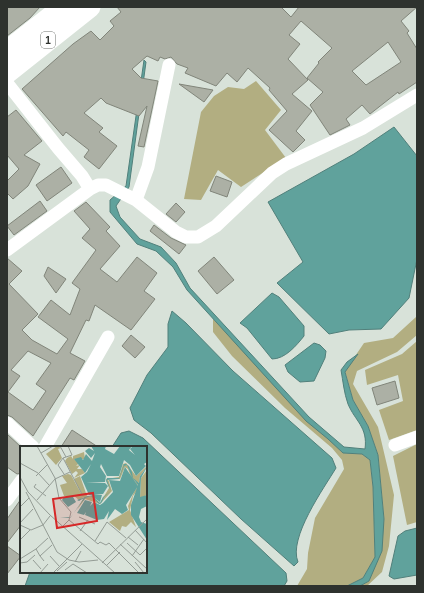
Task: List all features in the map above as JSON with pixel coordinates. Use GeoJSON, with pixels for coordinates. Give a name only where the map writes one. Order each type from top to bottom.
{"type":"FeatureCollection","features":[{"type":"Feature","properties":{"kind":"highway","name":"1"},"geometry":{"type":"LineString","coordinates":[[7,50],[63,7]]}},
{"type":"Feature","properties":{"kind":"highway","name":"1"},"geometry":{"type":"LineString","coordinates":[[7,73],[85,9]]}},
{"type":"Feature","properties":{"kind":"street"},"geometry":{"type":"LineString","coordinates":[[132,198],[148,167],[168,65]]}},
{"type":"Feature","properties":{"kind":"street"},"geometry":{"type":"LineString","coordinates":[[7,83],[82,176],[90,189]]}},
{"type":"Feature","properties":{"kind":"street"},"geometry":{"type":"LineString","coordinates":[[7,250],[90,189],[98,185],[106,185],[132,198],[176,232],[186,237],[198,237],[216,226],[272,173],[286,164],[363,128],[417,95]]}},
{"type":"Feature","properties":{"kind":"street"},"geometry":{"type":"LineString","coordinates":[[46,446],[108,337]]}},
{"type":"Feature","properties":{"kind":"street"},"geometry":{"type":"LineString","coordinates":[[7,424],[33,446]]}},
{"type":"Feature","properties":{"kind":"street"},"geometry":{"type":"LineString","coordinates":[[395,445],[417,437]]}},
{"type":"Feature","properties":{"kind":"street"},"geometry":{"type":"LineString","coordinates":[[7,500],[20,482]]}},
{"type":"Feature","properties":{"kind":"shaded area"},"geometry":{"type":"Polygon","coordinates":[[[256,81],[281,110],[265,130],[286,158],[241,187],[218,170],[201,200],[184,199],[201,112],[214,96],[228,87],[244,89],[256,81]]]}},
{"type":"Feature","properties":{"kind":"shaded area"},"geometry":{"type":"Polygon","coordinates":[[[417,314],[417,335],[397,352],[357,371],[353,384],[378,427],[394,495],[389,546],[382,572],[367,586],[360,586],[369,581],[384,519],[378,455],[368,426],[353,400],[345,371],[364,343],[393,338],[416,317],[417,314]]]}},
{"type":"Feature","properties":{"kind":"shaded area"},"geometry":{"type":"Polygon","coordinates":[[[213,319],[343,453],[362,454],[370,460],[373,487],[375,557],[363,578],[347,586],[297,586],[307,569],[308,553],[315,518],[344,469],[342,460],[332,448],[285,408],[232,356],[213,332],[213,319]]]}},
{"type":"Feature","properties":{"kind":"shaded area"},"geometry":{"type":"Polygon","coordinates":[[[417,341],[417,430],[389,440],[379,410],[403,401],[398,375],[367,385],[365,370],[402,354],[417,341]]]}},
{"type":"Feature","properties":{"kind":"shaded area"},"geometry":{"type":"Polygon","coordinates":[[[417,444],[417,522],[407,525],[393,456],[417,444]]]}},
{"type":"Feature","properties":{"kind":"water"},"geometry":{"type":"Polygon","coordinates":[[[144,60],[146,62],[129,187],[116,206],[120,217],[140,239],[161,247],[176,263],[190,288],[309,417],[344,447],[365,449],[365,435],[348,404],[341,370],[347,362],[358,354],[345,372],[353,400],[368,426],[378,455],[384,519],[382,551],[369,581],[360,586],[347,586],[363,578],[375,557],[373,487],[370,460],[362,454],[343,453],[306,421],[187,290],[173,267],[156,251],[137,244],[110,212],[110,200],[126,186],[144,60]]]}},
{"type":"Feature","properties":{"kind":"water"},"geometry":{"type":"Polygon","coordinates":[[[394,127],[417,156],[417,259],[409,298],[381,329],[349,330],[329,334],[277,283],[303,262],[268,202],[354,154],[394,127]]]}},
{"type":"Feature","properties":{"kind":"water"},"geometry":{"type":"Polygon","coordinates":[[[272,293],[279,297],[304,326],[304,336],[294,348],[286,354],[272,359],[247,328],[240,323],[272,293]]]}},
{"type":"Feature","properties":{"kind":"water"},"geometry":{"type":"Polygon","coordinates":[[[172,311],[186,323],[233,371],[332,458],[336,468],[316,500],[302,527],[296,552],[298,562],[294,566],[241,519],[151,433],[134,420],[130,408],[147,375],[168,347],[168,324],[172,311]]]}},
{"type":"Feature","properties":{"kind":"water"},"geometry":{"type":"Polygon","coordinates":[[[314,343],[320,345],[326,351],[325,358],[314,381],[300,382],[288,372],[285,365],[314,343]]]}},
{"type":"Feature","properties":{"kind":"water"},"geometry":{"type":"Polygon","coordinates":[[[129,431],[143,438],[286,573],[287,581],[284,586],[25,586],[30,573],[147,573],[147,446],[113,446],[121,433],[129,431]]]}},
{"type":"Feature","properties":{"kind":"water"},"geometry":{"type":"Polygon","coordinates":[[[417,528],[417,575],[394,579],[389,576],[398,536],[405,531],[417,528]]]}},
{"type":"Feature","properties":{"kind":"building"},"geometry":{"type":"Polygon","coordinates":[[[7,7],[40,7],[30,18],[7,36],[7,7]]]}},
{"type":"Feature","properties":{"kind":"building"},"geometry":{"type":"Polygon","coordinates":[[[117,7],[281,7],[291,17],[299,7],[417,7],[401,21],[409,31],[407,33],[417,49],[417,82],[399,94],[398,92],[370,114],[362,105],[346,119],[350,125],[330,135],[310,105],[323,92],[307,78],[319,63],[318,62],[332,48],[301,21],[289,35],[300,44],[288,59],[308,80],[292,94],[312,111],[296,131],[305,140],[293,152],[269,130],[287,111],[269,90],[270,88],[248,68],[237,82],[227,73],[216,86],[185,73],[188,68],[177,64],[171,57],[165,59],[160,57],[158,61],[147,56],[132,69],[141,78],[158,81],[144,147],[138,146],[147,106],[139,116],[106,103],[101,98],[84,113],[103,128],[99,132],[117,146],[99,169],[84,157],[89,150],[66,132],[63,136],[22,89],[73,44],[91,31],[100,40],[114,26],[110,21],[121,12],[117,7]],[[388,42],[352,71],[366,85],[401,62],[388,42]]]}},
{"type":"Feature","properties":{"kind":"building"},"geometry":{"type":"Polygon","coordinates":[[[179,84],[213,90],[204,102],[179,84]]]}},
{"type":"Feature","properties":{"kind":"building"},"geometry":{"type":"Polygon","coordinates":[[[16,110],[42,141],[24,155],[40,164],[28,186],[13,199],[7,193],[7,181],[19,169],[7,155],[7,117],[16,110]]]}},
{"type":"Feature","properties":{"kind":"building"},"geometry":{"type":"Polygon","coordinates":[[[61,167],[72,183],[47,201],[36,185],[61,167]]]}},
{"type":"Feature","properties":{"kind":"building"},"geometry":{"type":"Polygon","coordinates":[[[216,176],[232,182],[227,197],[210,191],[216,176]]]}},
{"type":"Feature","properties":{"kind":"building"},"geometry":{"type":"Polygon","coordinates":[[[40,201],[47,211],[14,235],[7,226],[40,201]]]}},
{"type":"Feature","properties":{"kind":"building"},"geometry":{"type":"Polygon","coordinates":[[[86,202],[110,227],[106,231],[120,246],[100,269],[117,282],[137,257],[157,273],[144,291],[155,299],[131,330],[95,305],[89,321],[86,320],[70,353],[85,361],[74,380],[70,378],[33,436],[12,417],[7,415],[7,258],[22,271],[9,284],[38,314],[22,330],[32,340],[57,354],[68,339],[38,317],[51,300],[70,315],[80,289],[72,283],[96,250],[82,238],[90,229],[74,211],[86,202]],[[28,351],[11,370],[20,376],[8,392],[33,410],[46,391],[36,384],[51,363],[28,351]]]}},
{"type":"Feature","properties":{"kind":"building"},"geometry":{"type":"Polygon","coordinates":[[[176,203],[185,212],[176,222],[166,214],[176,203]]]}},
{"type":"Feature","properties":{"kind":"building"},"geometry":{"type":"Polygon","coordinates":[[[154,225],[171,238],[186,245],[179,254],[150,231],[154,225]]]}},
{"type":"Feature","properties":{"kind":"building"},"geometry":{"type":"Polygon","coordinates":[[[214,257],[234,280],[217,294],[198,271],[214,257]]]}},
{"type":"Feature","properties":{"kind":"building"},"geometry":{"type":"Polygon","coordinates":[[[48,267],[66,279],[56,293],[44,276],[48,267]]]}},
{"type":"Feature","properties":{"kind":"building"},"geometry":{"type":"Polygon","coordinates":[[[131,335],[145,347],[135,358],[122,346],[131,335]]]}},
{"type":"Feature","properties":{"kind":"building"},"geometry":{"type":"Polygon","coordinates":[[[395,381],[399,398],[377,405],[372,388],[395,381]]]}},
{"type":"Feature","properties":{"kind":"building"},"geometry":{"type":"Polygon","coordinates":[[[72,430],[96,446],[62,446],[72,430]]]}},
{"type":"Feature","properties":{"kind":"building"},"geometry":{"type":"Polygon","coordinates":[[[7,434],[20,446],[20,473],[17,474],[7,467],[7,434]]]}},
{"type":"Feature","properties":{"kind":"building"},"geometry":{"type":"Polygon","coordinates":[[[20,500],[20,526],[7,543],[7,519],[20,500]]]}},
{"type":"Feature","properties":{"kind":"building"},"geometry":{"type":"Polygon","coordinates":[[[7,546],[20,555],[20,557],[7,574],[7,546]]]}}]}
